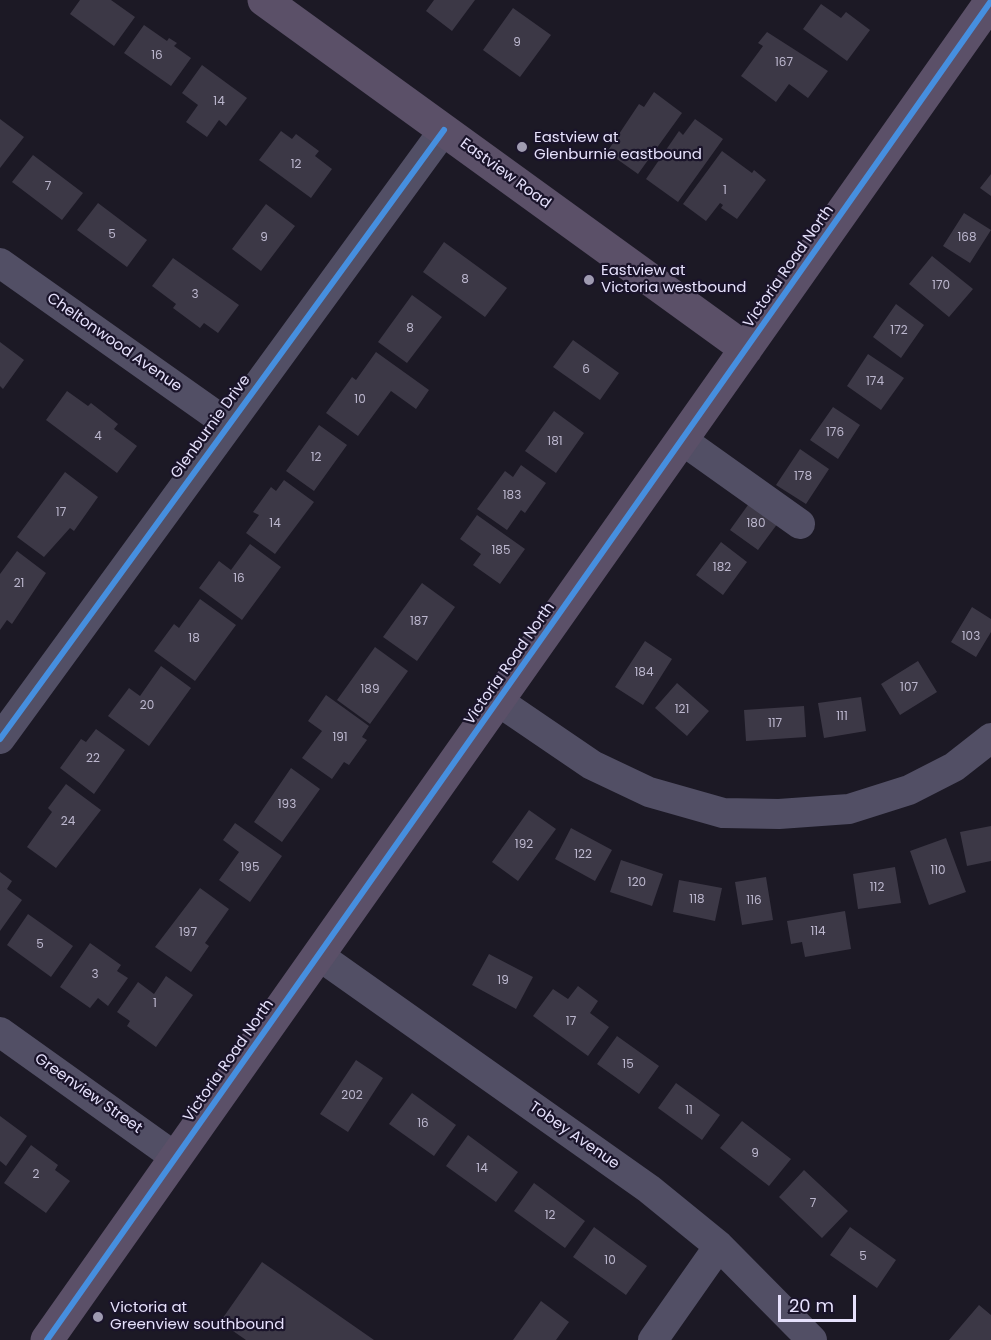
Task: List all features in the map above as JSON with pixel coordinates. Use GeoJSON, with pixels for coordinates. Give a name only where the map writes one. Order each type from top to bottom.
{"type":"FeatureCollection","features":[{"type":"Feature","properties":{"kind":"main road","name":"Eastview Road"},"geometry":{"type":"LineString","coordinates":[[264,0],[746,349]]}},
{"type":"Feature","properties":{"kind":"main road","name":"Victoria Road North"},"geometry":{"type":"LineString","coordinates":[[47,1340],[991,1]]}},
{"type":"Feature","properties":{"kind":"street","name":"Glenburnie Drive"},"geometry":{"type":"LineString","coordinates":[[0,739],[444,130]]}},
{"type":"Feature","properties":{"kind":"street","name":"Cheltonwood Avenue"},"geometry":{"type":"LineString","coordinates":[[0,263],[228,424]]}},
{"type":"Feature","properties":{"kind":"street"},"geometry":{"type":"LineString","coordinates":[[682,440],[800,524]]}},
{"type":"Feature","properties":{"kind":"street"},"geometry":{"type":"LineString","coordinates":[[498,701],[592,765],[649,792],[723,813],[778,814],[849,809],[909,790],[954,767],[991,738]]}},
{"type":"Feature","properties":{"kind":"street","name":"Tobey Avenue"},"geometry":{"type":"LineString","coordinates":[[318,955],[649,1189],[720,1246],[812,1340]]}},
{"type":"Feature","properties":{"kind":"street","name":"Greenview Street"},"geometry":{"type":"LineString","coordinates":[[0,1032],[176,1156]]}},
{"type":"Feature","properties":{"kind":"street"},"geometry":{"type":"LineString","coordinates":[[653,1340],[720,1246]]}},
{"type":"Feature","properties":{"kind":"building"},"geometry":{"type":"Polygon","coordinates":[[[80,0],[111,0],[135,17],[114,46],[70,14],[80,0]]]}},
{"type":"Feature","properties":{"kind":"building"},"geometry":{"type":"Polygon","coordinates":[[[434,0],[475,0],[452,31],[426,11],[434,0]]]}},
{"type":"Feature","properties":{"kind":"building"},"geometry":{"type":"Polygon","coordinates":[[[821,4],[841,18],[846,12],[870,30],[847,61],[803,29],[821,4]]]}},
{"type":"Feature","properties":{"kind":"building"},"geometry":{"type":"Polygon","coordinates":[[[513,8],[551,35],[520,77],[483,50],[513,8]]]}},
{"type":"Feature","properties":{"kind":"building"},"geometry":{"type":"Polygon","coordinates":[[[144,25],[167,41],[169,38],[177,43],[174,46],[191,58],[171,86],[124,53],[144,25]]]}},
{"type":"Feature","properties":{"kind":"building"},"geometry":{"type":"Polygon","coordinates":[[[767,32],[828,71],[808,98],[789,84],[776,102],[741,76],[763,46],[758,43],[767,32]]]}},
{"type":"Feature","properties":{"kind":"building"},"geometry":{"type":"Polygon","coordinates":[[[202,65],[247,98],[226,126],[219,120],[207,137],[186,122],[198,105],[182,93],[202,65]]]}},
{"type":"Feature","properties":{"kind":"building"},"geometry":{"type":"Polygon","coordinates":[[[654,92],[682,113],[638,174],[607,152],[639,104],[644,107],[654,92]]]}},
{"type":"Feature","properties":{"kind":"building"},"geometry":{"type":"Polygon","coordinates":[[[0,119],[24,137],[0,168],[0,119]]]}},
{"type":"Feature","properties":{"kind":"building"},"geometry":{"type":"Polygon","coordinates":[[[695,119],[723,139],[678,202],[646,179],[679,131],[683,135],[695,119]]]}},
{"type":"Feature","properties":{"kind":"building"},"geometry":{"type":"Polygon","coordinates":[[[281,131],[292,139],[296,134],[319,151],[315,156],[332,169],[311,198],[259,160],[281,131]]]}},
{"type":"Feature","properties":{"kind":"building"},"geometry":{"type":"Polygon","coordinates":[[[722,151],[752,173],[754,170],[766,180],[737,219],[721,208],[723,205],[720,203],[706,221],[683,204],[722,151]]]}},
{"type":"Feature","properties":{"kind":"building"},"geometry":{"type":"Polygon","coordinates":[[[33,155],[83,193],[62,220],[12,182],[33,155]]]}},
{"type":"Feature","properties":{"kind":"building"},"geometry":{"type":"Polygon","coordinates":[[[991,174],[991,196],[980,188],[991,174]]]}},
{"type":"Feature","properties":{"kind":"building"},"geometry":{"type":"Polygon","coordinates":[[[98,203],[147,240],[127,267],[77,230],[98,203]]]}},
{"type":"Feature","properties":{"kind":"building"},"geometry":{"type":"Polygon","coordinates":[[[266,204],[295,226],[261,271],[232,249],[266,204]]]}},
{"type":"Feature","properties":{"kind":"building"},"geometry":{"type":"Polygon","coordinates":[[[964,213],[991,230],[970,263],[943,246],[964,213]]]}},
{"type":"Feature","properties":{"kind":"building"},"geometry":{"type":"Polygon","coordinates":[[[444,242],[507,288],[485,317],[423,272],[444,242]]]}},
{"type":"Feature","properties":{"kind":"building"},"geometry":{"type":"Polygon","coordinates":[[[932,256],[973,289],[949,317],[909,284],[932,256]]]}},
{"type":"Feature","properties":{"kind":"building"},"geometry":{"type":"Polygon","coordinates":[[[173,258],[239,305],[218,333],[204,323],[200,328],[173,308],[176,304],[152,286],[173,258]]]}},
{"type":"Feature","properties":{"kind":"building"},"geometry":{"type":"Polygon","coordinates":[[[412,295],[442,317],[407,363],[378,342],[412,295]]]}},
{"type":"Feature","properties":{"kind":"building"},"geometry":{"type":"Polygon","coordinates":[[[896,304],[924,325],[901,358],[873,337],[896,304]]]}},
{"type":"Feature","properties":{"kind":"building"},"geometry":{"type":"Polygon","coordinates":[[[573,340],[619,373],[600,400],[553,367],[573,340]]]}},
{"type":"Feature","properties":{"kind":"building"},"geometry":{"type":"Polygon","coordinates":[[[0,342],[24,360],[3,389],[0,386],[0,342]]]}},
{"type":"Feature","properties":{"kind":"building"},"geometry":{"type":"Polygon","coordinates":[[[376,352],[429,390],[416,409],[391,391],[358,436],[326,413],[352,377],[356,380],[376,352]]]}},
{"type":"Feature","properties":{"kind":"building"},"geometry":{"type":"Polygon","coordinates":[[[868,354],[904,378],[881,410],[847,386],[868,354]]]}},
{"type":"Feature","properties":{"kind":"building"},"geometry":{"type":"Polygon","coordinates":[[[67,391],[88,406],[91,403],[118,424],[114,429],[137,446],[117,473],[46,420],[67,391]]]}},
{"type":"Feature","properties":{"kind":"building"},"geometry":{"type":"Polygon","coordinates":[[[833,407],[860,425],[838,459],[810,440],[833,407]]]}},
{"type":"Feature","properties":{"kind":"building"},"geometry":{"type":"Polygon","coordinates":[[[554,411],[584,433],[556,473],[525,451],[554,411]]]}},
{"type":"Feature","properties":{"kind":"building"},"geometry":{"type":"Polygon","coordinates":[[[319,425],[347,445],[314,491],[286,471],[319,425]]]}},
{"type":"Feature","properties":{"kind":"building"},"geometry":{"type":"Polygon","coordinates":[[[800,449],[829,469],[806,504],[776,485],[800,449]]]}},
{"type":"Feature","properties":{"kind":"building"},"geometry":{"type":"Polygon","coordinates":[[[521,465],[546,483],[525,513],[521,510],[507,530],[477,509],[505,471],[513,477],[521,465]]]}},
{"type":"Feature","properties":{"kind":"building"},"geometry":{"type":"Polygon","coordinates":[[[65,472],[98,497],[74,531],[70,528],[44,557],[17,537],[65,472]]]}},
{"type":"Feature","properties":{"kind":"building"},"geometry":{"type":"Polygon","coordinates":[[[284,480],[314,502],[275,554],[246,533],[259,515],[253,512],[271,487],[276,491],[284,480]]]}},
{"type":"Feature","properties":{"kind":"building"},"geometry":{"type":"Polygon","coordinates":[[[753,498],[781,519],[758,550],[730,530],[753,498]]]}},
{"type":"Feature","properties":{"kind":"building"},"geometry":{"type":"Polygon","coordinates":[[[477,515],[525,549],[500,584],[473,565],[481,554],[460,539],[477,515]]]}},
{"type":"Feature","properties":{"kind":"building"},"geometry":{"type":"Polygon","coordinates":[[[721,542],[747,562],[723,595],[696,575],[721,542]]]}},
{"type":"Feature","properties":{"kind":"building"},"geometry":{"type":"Polygon","coordinates":[[[250,544],[281,567],[242,620],[199,588],[219,561],[231,570],[250,544]]]}},
{"type":"Feature","properties":{"kind":"building"},"geometry":{"type":"Polygon","coordinates":[[[17,551],[46,573],[12,624],[7,620],[0,630],[0,574],[17,551]]]}},
{"type":"Feature","properties":{"kind":"building"},"geometry":{"type":"Polygon","coordinates":[[[422,583],[455,607],[417,661],[383,637],[422,583]]]}},
{"type":"Feature","properties":{"kind":"building"},"geometry":{"type":"Polygon","coordinates":[[[200,599],[236,625],[195,681],[154,651],[174,624],[179,628],[200,599]]]}},
{"type":"Feature","properties":{"kind":"building"},"geometry":{"type":"Polygon","coordinates":[[[972,607],[991,619],[991,632],[976,657],[951,642],[972,607]]]}},
{"type":"Feature","properties":{"kind":"building"},"geometry":{"type":"Polygon","coordinates":[[[645,641],[672,659],[643,705],[615,687],[645,641]]]}},
{"type":"Feature","properties":{"kind":"building"},"geometry":{"type":"Polygon","coordinates":[[[375,647],[408,671],[370,724],[337,700],[375,647]]]}},
{"type":"Feature","properties":{"kind":"building"},"geometry":{"type":"Polygon","coordinates":[[[918,661],[937,692],[900,715],[881,684],[918,661]]]}},
{"type":"Feature","properties":{"kind":"building"},"geometry":{"type":"Polygon","coordinates":[[[161,666],[191,688],[149,746],[108,716],[129,688],[140,696],[161,666]]]}},
{"type":"Feature","properties":{"kind":"building"},"geometry":{"type":"Polygon","coordinates":[[[677,683],[709,711],[687,736],[655,708],[677,683]]]}},
{"type":"Feature","properties":{"kind":"building"},"geometry":{"type":"Polygon","coordinates":[[[326,695],[369,726],[362,737],[367,740],[349,765],[344,762],[332,779],[302,758],[322,731],[308,721],[326,695]]]}},
{"type":"Feature","properties":{"kind":"building"},"geometry":{"type":"Polygon","coordinates":[[[861,697],[866,731],[824,738],[818,703],[861,697]]]}},
{"type":"Feature","properties":{"kind":"building"},"geometry":{"type":"Polygon","coordinates":[[[804,706],[806,737],[746,741],[744,710],[804,706]]]}},
{"type":"Feature","properties":{"kind":"building"},"geometry":{"type":"Polygon","coordinates":[[[96,729],[125,750],[94,794],[60,768],[81,739],[86,742],[96,729]]]}},
{"type":"Feature","properties":{"kind":"building"},"geometry":{"type":"Polygon","coordinates":[[[291,768],[320,789],[282,842],[254,822],[291,768]]]}},
{"type":"Feature","properties":{"kind":"building"},"geometry":{"type":"Polygon","coordinates":[[[66,784],[101,810],[56,868],[27,847],[52,812],[48,808],[66,784]]]}},
{"type":"Feature","properties":{"kind":"building"},"geometry":{"type":"Polygon","coordinates":[[[529,810],[556,829],[518,881],[492,862],[529,810]]]}},
{"type":"Feature","properties":{"kind":"building"},"geometry":{"type":"Polygon","coordinates":[[[235,823],[282,856],[250,902],[219,880],[239,852],[223,840],[235,823]]]}},
{"type":"Feature","properties":{"kind":"building"},"geometry":{"type":"Polygon","coordinates":[[[991,826],[991,861],[967,866],[960,832],[991,826]]]}},
{"type":"Feature","properties":{"kind":"building"},"geometry":{"type":"Polygon","coordinates":[[[571,828],[612,850],[595,881],[555,859],[571,828]]]}},
{"type":"Feature","properties":{"kind":"building"},"geometry":{"type":"Polygon","coordinates":[[[946,838],[966,892],[929,905],[910,851],[946,838]]]}},
{"type":"Feature","properties":{"kind":"building"},"geometry":{"type":"Polygon","coordinates":[[[621,860],[663,874],[652,906],[610,892],[621,860]]]}},
{"type":"Feature","properties":{"kind":"building"},"geometry":{"type":"Polygon","coordinates":[[[895,867],[901,903],[858,909],[853,874],[895,867]]]}},
{"type":"Feature","properties":{"kind":"building"},"geometry":{"type":"Polygon","coordinates":[[[0,872],[12,881],[7,889],[22,900],[0,931],[0,872]]]}},
{"type":"Feature","properties":{"kind":"building"},"geometry":{"type":"Polygon","coordinates":[[[766,877],[773,920],[742,925],[735,882],[766,877]]]}},
{"type":"Feature","properties":{"kind":"building"},"geometry":{"type":"Polygon","coordinates":[[[679,880],[722,888],[715,921],[673,912],[679,880]]]}},
{"type":"Feature","properties":{"kind":"building"},"geometry":{"type":"Polygon","coordinates":[[[200,888],[229,909],[205,943],[209,946],[191,972],[155,947],[200,888]]]}},
{"type":"Feature","properties":{"kind":"building"},"geometry":{"type":"Polygon","coordinates":[[[845,911],[851,949],[805,957],[802,942],[791,944],[787,921],[845,911]]]}},
{"type":"Feature","properties":{"kind":"building"},"geometry":{"type":"Polygon","coordinates":[[[28,914],[73,946],[51,977],[7,945],[28,914]]]}},
{"type":"Feature","properties":{"kind":"building"},"geometry":{"type":"Polygon","coordinates":[[[90,943],[121,965],[117,971],[128,978],[108,1006],[98,998],[90,1008],[60,987],[90,943]]]}},
{"type":"Feature","properties":{"kind":"building"},"geometry":{"type":"Polygon","coordinates":[[[489,954],[533,977],[516,1009],[472,985],[489,954]]]}},
{"type":"Feature","properties":{"kind":"building"},"geometry":{"type":"Polygon","coordinates":[[[166,976],[193,995],[156,1047],[127,1026],[130,1021],[117,1012],[138,982],[154,994],[166,976]]]}},
{"type":"Feature","properties":{"kind":"building"},"geometry":{"type":"Polygon","coordinates":[[[578,986],[598,1001],[590,1013],[609,1027],[588,1056],[533,1016],[553,989],[568,999],[578,986]]]}},
{"type":"Feature","properties":{"kind":"building"},"geometry":{"type":"Polygon","coordinates":[[[617,1036],[659,1066],[639,1094],[597,1064],[617,1036]]]}},
{"type":"Feature","properties":{"kind":"building"},"geometry":{"type":"Polygon","coordinates":[[[356,1060],[383,1078],[348,1132],[320,1114],[356,1060]]]}},
{"type":"Feature","properties":{"kind":"building"},"geometry":{"type":"Polygon","coordinates":[[[676,1083],[720,1115],[702,1140],[658,1108],[676,1083]]]}},
{"type":"Feature","properties":{"kind":"building"},"geometry":{"type":"Polygon","coordinates":[[[412,1093],[456,1125],[434,1156],[389,1124],[412,1093]]]}},
{"type":"Feature","properties":{"kind":"building"},"geometry":{"type":"Polygon","coordinates":[[[0,1116],[27,1136],[6,1166],[0,1161],[0,1116]]]}},
{"type":"Feature","properties":{"kind":"building"},"geometry":{"type":"Polygon","coordinates":[[[742,1121],[791,1159],[769,1186],[720,1148],[742,1121]]]}},
{"type":"Feature","properties":{"kind":"building"},"geometry":{"type":"Polygon","coordinates":[[[468,1135],[518,1172],[496,1202],[446,1166],[468,1135]]]}},
{"type":"Feature","properties":{"kind":"building"},"geometry":{"type":"Polygon","coordinates":[[[31,1145],[58,1165],[55,1170],[70,1181],[46,1213],[4,1183],[31,1145]]]}},
{"type":"Feature","properties":{"kind":"building"},"geometry":{"type":"Polygon","coordinates":[[[804,1170],[848,1211],[822,1238],[779,1197],[804,1170]]]}},
{"type":"Feature","properties":{"kind":"building"},"geometry":{"type":"Polygon","coordinates":[[[534,1183],[585,1221],[565,1248],[514,1211],[534,1183]]]}},
{"type":"Feature","properties":{"kind":"building"},"geometry":{"type":"Polygon","coordinates":[[[594,1227],[647,1266],[626,1295],[573,1257],[594,1227]]]}},
{"type":"Feature","properties":{"kind":"building"},"geometry":{"type":"Polygon","coordinates":[[[850,1227],[896,1260],[877,1288],[830,1255],[850,1227]]]}},
{"type":"Feature","properties":{"kind":"building"},"geometry":{"type":"Polygon","coordinates":[[[262,1262],[374,1340],[246,1340],[220,1322],[262,1262]]]}},
{"type":"Feature","properties":{"kind":"building"},"geometry":{"type":"Polygon","coordinates":[[[541,1301],[569,1322],[556,1340],[513,1340],[541,1301]]]}},
{"type":"Feature","properties":{"kind":"building"},"geometry":{"type":"Polygon","coordinates":[[[979,1305],[991,1315],[991,1340],[949,1340],[979,1305]]]}},
{"type":"Feature","properties":{"kind":"cycle path"},"geometry":{"type":"LineString","coordinates":[[47,1340],[991,1]]}},
{"type":"Feature","properties":{"kind":"cycle path"},"geometry":{"type":"LineString","coordinates":[[0,739],[444,130]]}},
{"type":"Feature","properties":{"kind":"place","name":"Eastview at Glenburnie eastbound"},"geometry":{"type":"Point","coordinates":[522,147]}},
{"type":"Feature","properties":{"kind":"place","name":"Eastview at Victoria westbound"},"geometry":{"type":"Point","coordinates":[589,280]}},
{"type":"Feature","properties":{"kind":"place","name":"Victoria at Greenview southbound"},"geometry":{"type":"Point","coordinates":[98,1317]}}]}
